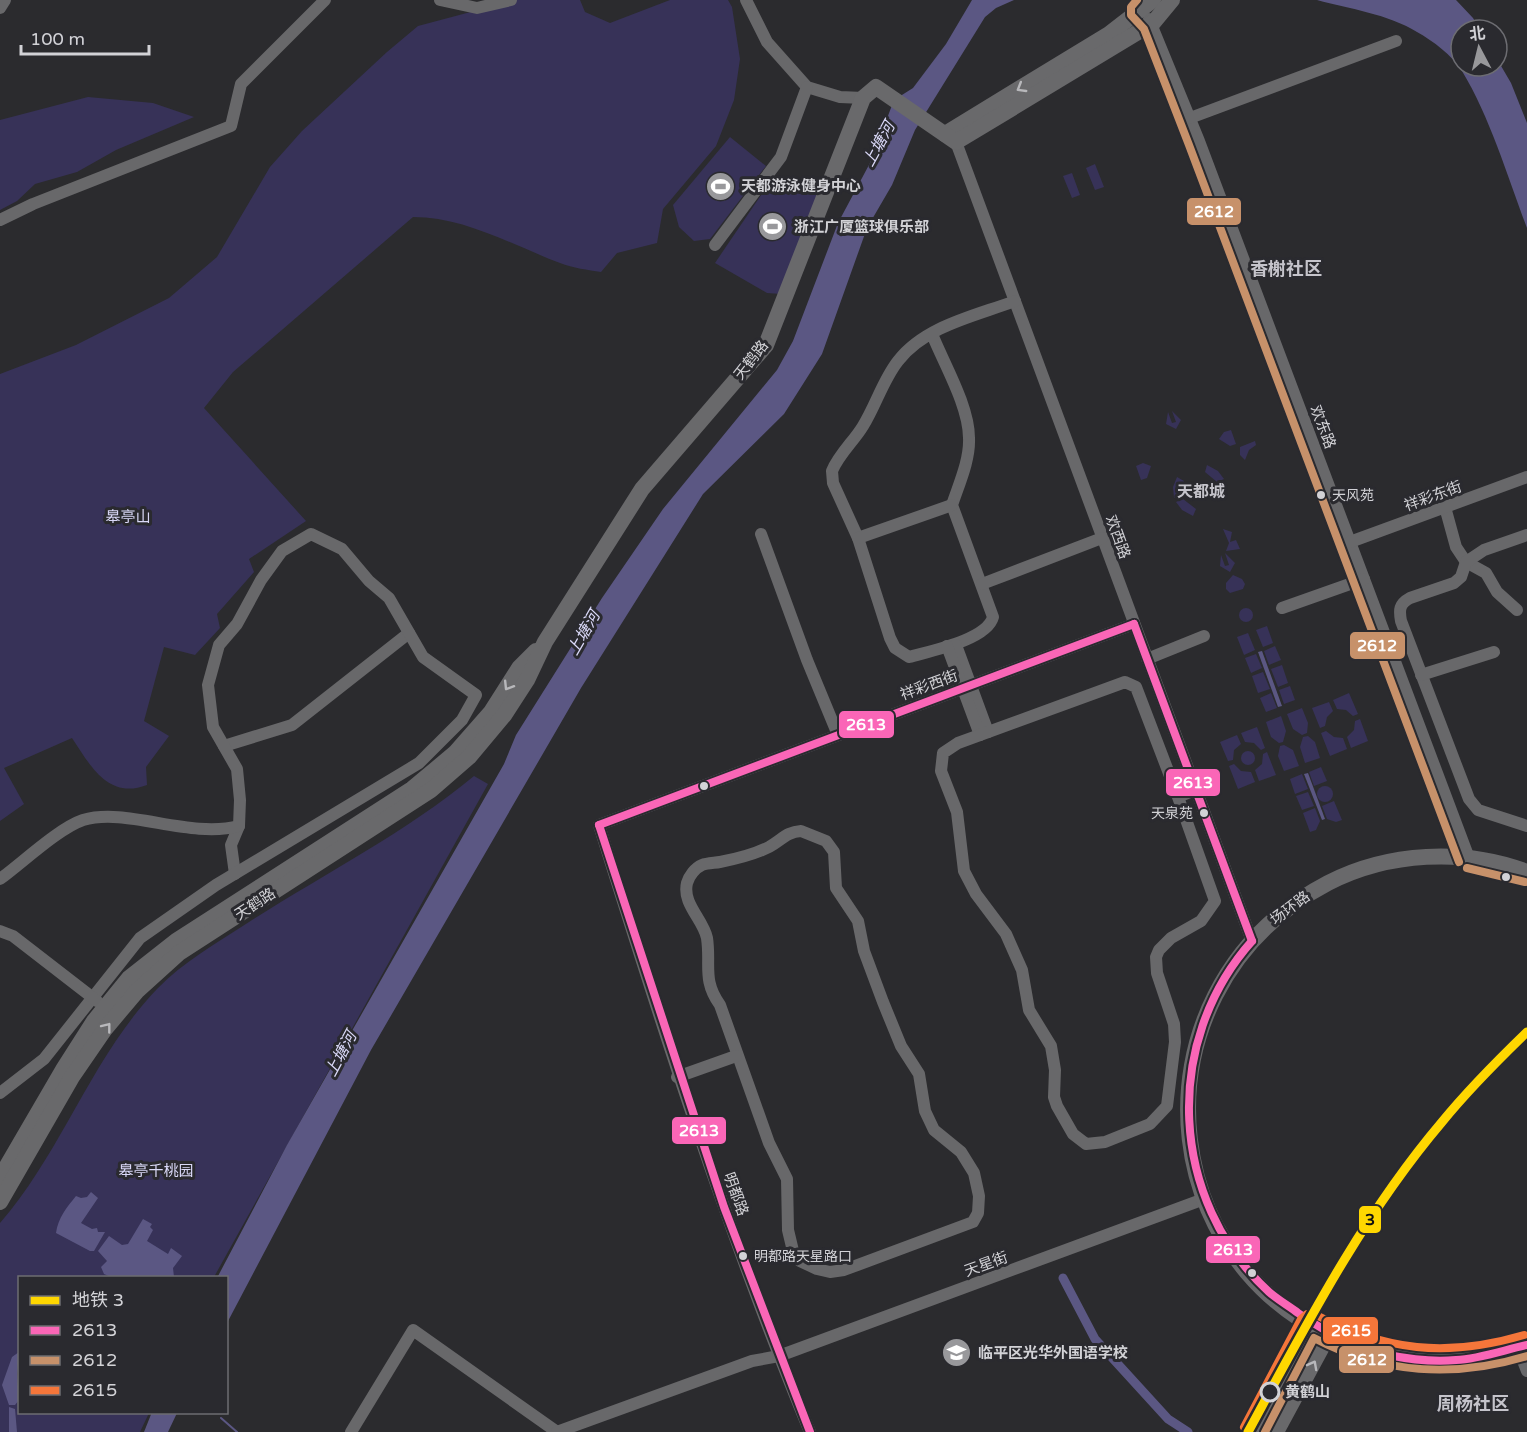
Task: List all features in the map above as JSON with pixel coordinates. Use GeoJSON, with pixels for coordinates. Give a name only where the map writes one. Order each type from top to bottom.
{"type":"FeatureCollection","features":[{"type":"Feature","properties":{"kind":"main road"},"geometry":{"type":"LineString","coordinates":[[863,98],[876,87],[950,138],[1149,11],[1172,0]]}},
{"type":"Feature","properties":{"kind":"main road","name":"天鹤路"},"geometry":{"type":"LineString","coordinates":[[0,1202],[72,1077],[105,1029],[136,991],[188,947],[431,790],[469,757],[504,714],[527,680],[545,642],[642,489],[766,345],[863,98]]}},
{"type":"Feature","properties":{"kind":"main road","name":"天鹤路"},"geometry":{"type":"LineString","coordinates":[[0,1178],[64,1068],[99,1002],[176,941],[412,789],[454,753],[491,712],[519,669],[545,642]]}},
{"type":"Feature","properties":{"kind":"main road","name":"场环路"},"geometry":{"type":"LineString","coordinates":[[1523,1347],[1469,1359],[1416,1359],[1369,1350],[1310,1324],[1271,1296],[1249,1274],[1218,1229],[1204,1199],[1191,1150],[1187,1116],[1194,1052],[1214,997],[1229,970],[1252,941],[1289,907],[1310,892],[1354,872],[1398,860],[1423,857],[1469,858],[1527,872]]}},
{"type":"Feature","properties":{"kind":"main road"},"geometry":{"type":"LineString","coordinates":[[1253,1432],[1310,1324]]}},
{"type":"Feature","properties":{"kind":"main road"},"geometry":{"type":"LineString","coordinates":[[1276,1432],[1329,1334]]}},
{"type":"Feature","properties":{"kind":"street"},"geometry":{"type":"LineString","coordinates":[[0,8],[5,0]]}},
{"type":"Feature","properties":{"kind":"street"},"geometry":{"type":"LineString","coordinates":[[0,220],[231,126],[241,84],[325,0]]}},
{"type":"Feature","properties":{"kind":"street"},"geometry":{"type":"LineString","coordinates":[[440,0],[477,8],[511,0]]}},
{"type":"Feature","properties":{"kind":"street"},"geometry":{"type":"LineString","coordinates":[[746,0],[767,42],[807,87],[840,96],[863,98]]}},
{"type":"Feature","properties":{"kind":"street","name":"欢东路"},"geometry":{"type":"LineString","coordinates":[[1149,11],[1469,858]]}},
{"type":"Feature","properties":{"kind":"street"},"geometry":{"type":"LineString","coordinates":[[1190,118],[1396,41]]}},
{"type":"Feature","properties":{"kind":"street"},"geometry":{"type":"LineString","coordinates":[[715,245],[781,157],[807,87]]}},
{"type":"Feature","properties":{"kind":"street","name":"欢西路"},"geometry":{"type":"LineString","coordinates":[[950,138],[1015,301],[1252,941]]}},
{"type":"Feature","properties":{"kind":"street"},"geometry":{"type":"LineString","coordinates":[[932,334],[964,410],[969,437],[952,505],[993,610],[991,623],[986,629],[951,645],[909,657],[895,648],[858,538],[833,483],[832,471],[863,426],[897,362],[919,340],[932,334],[1015,301]]}},
{"type":"Feature","properties":{"kind":"street","name":"祥彩东街"},"geometry":{"type":"LineString","coordinates":[[1350,542],[1527,477]]}},
{"type":"Feature","properties":{"kind":"street"},"geometry":{"type":"LineString","coordinates":[[858,538],[952,505]]}},
{"type":"Feature","properties":{"kind":"street"},"geometry":{"type":"LineString","coordinates":[[1445,507],[1456,547],[1466,562],[1486,573],[1497,592],[1517,610]]}},
{"type":"Feature","properties":{"kind":"street"},"geometry":{"type":"LineString","coordinates":[[0,1093],[44,1059],[99,1002],[140,938],[235,874],[419,763],[462,720],[476,695],[423,657],[389,598],[369,581],[342,549],[311,534],[282,551],[261,580],[237,624],[219,645],[208,685],[213,727],[237,769],[240,800],[239,826],[231,845],[235,874]]}},
{"type":"Feature","properties":{"kind":"street"},"geometry":{"type":"LineString","coordinates":[[761,534],[807,660],[838,735]]}},
{"type":"Feature","properties":{"kind":"street"},"geometry":{"type":"LineString","coordinates":[[1527,535],[1484,550],[1466,562],[1461,577],[1454,583],[1410,598],[1403,602],[1399,610],[1455,767],[1469,799],[1478,810],[1527,826]]}},
{"type":"Feature","properties":{"kind":"street"},"geometry":{"type":"LineString","coordinates":[[982,584],[1102,538]]}},
{"type":"Feature","properties":{"kind":"street"},"geometry":{"type":"LineString","coordinates":[[1282,608],[1364,579]]}},
{"type":"Feature","properties":{"kind":"street","name":"祥彩西街"},"geometry":{"type":"LineString","coordinates":[[599,825],[1134,624]]}},
{"type":"Feature","properties":{"kind":"street"},"geometry":{"type":"LineString","coordinates":[[224,746],[292,725],[409,633]]}},
{"type":"Feature","properties":{"kind":"street"},"geometry":{"type":"LineString","coordinates":[[1147,659],[1204,636]]}},
{"type":"Feature","properties":{"kind":"street"},"geometry":{"type":"LineString","coordinates":[[951,645],[984,733]]}},
{"type":"Feature","properties":{"kind":"street"},"geometry":{"type":"LineString","coordinates":[[1421,675],[1494,652]]}},
{"type":"Feature","properties":{"kind":"street"},"geometry":{"type":"LineString","coordinates":[[1118,682],[1136,687],[1215,901],[1201,921],[1171,938],[1159,950],[1156,957],[1156,973],[1174,1023],[1175,1042],[1167,1106],[1150,1124],[1105,1142],[1086,1144],[1073,1134],[1057,1107],[1054,1056],[1045,1034],[1029,1010],[1022,970],[998,920],[969,882],[960,858],[957,812],[941,771],[941,760],[948,747],[984,733],[1118,682]]}},
{"type":"Feature","properties":{"kind":"street"},"geometry":{"type":"LineString","coordinates":[[1437,774],[1455,767]]}},
{"type":"Feature","properties":{"kind":"street"},"geometry":{"type":"LineString","coordinates":[[1178,797],[1195,790]]}},
{"type":"Feature","properties":{"kind":"street"},"geometry":{"type":"LineString","coordinates":[[0,879],[82,820],[111,816],[185,828],[228,829],[239,826]]}},
{"type":"Feature","properties":{"kind":"street","name":"明都路"},"geometry":{"type":"LineString","coordinates":[[599,825],[677,1077],[779,1356],[810,1432]]}},
{"type":"Feature","properties":{"kind":"street"},"geometry":{"type":"LineString","coordinates":[[801,831],[826,841],[834,852],[836,888],[858,921],[864,951],[883,1002],[901,1046],[919,1074],[929,1120],[934,1130],[961,1152],[974,1173],[979,1196],[978,1213],[974,1222],[844,1270],[830,1272],[800,1262],[790,1244],[788,1179],[769,1143],[754,1094],[736,1056],[720,1005],[713,995],[706,975],[705,929],[690,905],[687,882],[693,871],[703,865],[761,849],[790,832],[801,831]]}},
{"type":"Feature","properties":{"kind":"street"},"geometry":{"type":"LineString","coordinates":[[0,931],[13,936],[99,1002]]}},
{"type":"Feature","properties":{"kind":"street"},"geometry":{"type":"LineString","coordinates":[[677,1077],[736,1056]]}},
{"type":"Feature","properties":{"kind":"street","name":"天星街"},"geometry":{"type":"LineString","coordinates":[[557,1432],[752,1361],[779,1356],[1204,1199]]}},
{"type":"Feature","properties":{"kind":"street"},"geometry":{"type":"LineString","coordinates":[[351,1432],[413,1330],[557,1432]]}},
{"type":"Feature","properties":{"kind":"street"},"geometry":{"type":"LineString","coordinates":[[1523,1347],[1527,1371]]}},
{"type":"Feature","properties":{"kind":"green space","name":"皋亭山"},"geometry":{"type":"Polygon","coordinates":[[[516,0],[580,0],[585,12],[610,23],[670,0],[728,0],[732,7],[740,59],[734,100],[716,146],[663,209],[657,243],[617,253],[601,272],[565,265],[470,227],[432,218],[413,217],[233,372],[204,408],[306,521],[249,559],[254,572],[217,614],[220,628],[195,655],[164,647],[144,721],[169,736],[146,767],[147,785],[121,788],[111,784],[93,769],[72,738],[4,768],[24,804],[0,821],[0,374],[76,345],[169,298],[217,257],[270,167],[302,131],[387,52],[418,26],[516,0]]]}},
{"type":"Feature","properties":{"kind":"green space"},"geometry":{"type":"Polygon","coordinates":[[[88,97],[153,103],[194,117],[116,150],[77,172],[35,184],[17,201],[0,210],[0,120],[88,97]]]}},
{"type":"Feature","properties":{"kind":"green space","name":"天都游泳健身中心"},"geometry":{"type":"Polygon","coordinates":[[[730,137],[766,166],[710,239],[694,241],[679,227],[673,205],[730,137]]]}},
{"type":"Feature","properties":{"kind":"green space"},"geometry":{"type":"Polygon","coordinates":[[[1095,164],[1104,187],[1095,190],[1086,168],[1095,164]]]}},
{"type":"Feature","properties":{"kind":"green space"},"geometry":{"type":"Polygon","coordinates":[[[1072,173],[1080,195],[1072,198],[1063,176],[1072,173]]]}},
{"type":"Feature","properties":{"kind":"green space","name":"浙江广厦篮球俱乐部"},"geometry":{"type":"Polygon","coordinates":[[[774,176],[820,191],[781,294],[767,293],[715,263],[774,176]]]}},
{"type":"Feature","properties":{"kind":"green space"},"geometry":{"type":"Polygon","coordinates":[[[1172,411],[1181,420],[1176,429],[1166,424],[1168,412],[1172,423],[1176,422],[1172,411]]]}},
{"type":"Feature","properties":{"kind":"green space"},"geometry":{"type":"Polygon","coordinates":[[[1231,430],[1236,444],[1230,446],[1219,439],[1224,432],[1231,430]]]}},
{"type":"Feature","properties":{"kind":"green space"},"geometry":{"type":"Polygon","coordinates":[[[1255,441],[1256,445],[1249,450],[1245,460],[1240,455],[1240,447],[1255,441]]]}},
{"type":"Feature","properties":{"kind":"green space"},"geometry":{"type":"Polygon","coordinates":[[[1143,463],[1151,466],[1147,478],[1141,480],[1136,466],[1143,463]]]}},
{"type":"Feature","properties":{"kind":"green space"},"geometry":{"type":"Polygon","coordinates":[[[1207,465],[1218,471],[1224,479],[1217,482],[1205,472],[1207,465]]]}},
{"type":"Feature","properties":{"kind":"green space"},"geometry":{"type":"Polygon","coordinates":[[[1177,477],[1184,481],[1182,496],[1174,498],[1173,487],[1177,477]]]}},
{"type":"Feature","properties":{"kind":"green space"},"geometry":{"type":"Polygon","coordinates":[[[1183,499],[1196,509],[1193,516],[1182,510],[1176,502],[1183,499]]]}},
{"type":"Feature","properties":{"kind":"green space"},"geometry":{"type":"Polygon","coordinates":[[[1223,529],[1232,532],[1230,542],[1236,540],[1240,549],[1226,551],[1229,543],[1223,529]]]}},
{"type":"Feature","properties":{"kind":"green space"},"geometry":{"type":"Polygon","coordinates":[[[1225,553],[1235,563],[1230,572],[1220,566],[1221,555],[1225,566],[1229,565],[1225,553]]]}},
{"type":"Feature","properties":{"kind":"green space"},"geometry":{"type":"Polygon","coordinates":[[[1233,575],[1242,579],[1245,584],[1243,589],[1230,593],[1226,589],[1226,583],[1233,575]]]}},
{"type":"Feature","properties":{"kind":"green space"},"geometry":{"type":"Polygon","coordinates":[[[1243,608],[1249,608],[1253,615],[1249,622],[1243,622],[1239,618],[1239,612],[1243,608]]]}},
{"type":"Feature","properties":{"kind":"green space"},"geometry":{"type":"Polygon","coordinates":[[[1267,626],[1273,643],[1263,647],[1256,630],[1267,626]]]}},
{"type":"Feature","properties":{"kind":"green space"},"geometry":{"type":"Polygon","coordinates":[[[1248,633],[1255,650],[1244,655],[1237,637],[1248,633]]]}},
{"type":"Feature","properties":{"kind":"green space"},"geometry":{"type":"Polygon","coordinates":[[[1275,646],[1281,660],[1269,665],[1264,651],[1275,646]]]}},
{"type":"Feature","properties":{"kind":"green space"},"geometry":{"type":"Polygon","coordinates":[[[1256,654],[1262,668],[1251,673],[1245,658],[1256,654]]]}},
{"type":"Feature","properties":{"kind":"green space"},"geometry":{"type":"Polygon","coordinates":[[[1282,665],[1288,683],[1278,687],[1271,669],[1282,665]]]}},
{"type":"Feature","properties":{"kind":"green space"},"geometry":{"type":"Polygon","coordinates":[[[1263,672],[1270,689],[1258,693],[1252,676],[1263,672]]]}},
{"type":"Feature","properties":{"kind":"green space"},"geometry":{"type":"Polygon","coordinates":[[[1290,686],[1295,700],[1284,704],[1279,690],[1290,686]]]}},
{"type":"Feature","properties":{"kind":"green space"},"geometry":{"type":"Polygon","coordinates":[[[1271,693],[1277,708],[1266,712],[1260,698],[1271,693]]]}},
{"type":"Feature","properties":{"kind":"green space"},"geometry":{"type":"Polygon","coordinates":[[[1349,693],[1358,714],[1353,716],[1346,710],[1337,709],[1333,700],[1349,693]]]}},
{"type":"Feature","properties":{"kind":"green space"},"geometry":{"type":"Polygon","coordinates":[[[1329,702],[1333,711],[1327,717],[1325,726],[1320,728],[1312,708],[1329,702]]]}},
{"type":"Feature","properties":{"kind":"green space"},"geometry":{"type":"Polygon","coordinates":[[[1302,708],[1308,723],[1307,733],[1302,735],[1293,729],[1287,714],[1302,708]]]}},
{"type":"Feature","properties":{"kind":"green space"},"geometry":{"type":"Polygon","coordinates":[[[1281,716],[1286,731],[1283,742],[1279,743],[1271,737],[1266,722],[1281,716]]]}},
{"type":"Feature","properties":{"kind":"green space"},"geometry":{"type":"Polygon","coordinates":[[[1360,719],[1368,741],[1351,748],[1347,737],[1354,730],[1355,721],[1360,719]]]}},
{"type":"Feature","properties":{"kind":"green space"},"geometry":{"type":"Polygon","coordinates":[[[1257,727],[1265,748],[1261,750],[1254,743],[1245,742],[1241,733],[1257,727]]]}},
{"type":"Feature","properties":{"kind":"green space"},"geometry":{"type":"Polygon","coordinates":[[[1326,731],[1334,737],[1343,738],[1347,749],[1330,756],[1321,733],[1326,731]]]}},
{"type":"Feature","properties":{"kind":"green space"},"geometry":{"type":"Polygon","coordinates":[[[1237,735],[1241,744],[1234,750],[1233,760],[1228,761],[1220,742],[1237,735]]]}},
{"type":"Feature","properties":{"kind":"green space"},"geometry":{"type":"Polygon","coordinates":[[[1308,736],[1315,742],[1320,758],[1305,763],[1300,747],[1303,737],[1308,736]]]}},
{"type":"Feature","properties":{"kind":"green space"},"geometry":{"type":"Polygon","coordinates":[[[1284,745],[1293,750],[1299,766],[1284,771],[1278,756],[1280,746],[1284,745]]]}},
{"type":"Feature","properties":{"kind":"green space"},"geometry":{"type":"Polygon","coordinates":[[[1245,751],[1251,751],[1255,758],[1251,765],[1245,765],[1241,761],[1241,755],[1245,751]]]}},
{"type":"Feature","properties":{"kind":"green space"},"geometry":{"type":"Polygon","coordinates":[[[1267,752],[1276,775],[1259,781],[1255,770],[1262,764],[1263,754],[1267,752]]]}},
{"type":"Feature","properties":{"kind":"green space"},"geometry":{"type":"Polygon","coordinates":[[[1234,764],[1241,771],[1251,772],[1255,782],[1238,789],[1229,766],[1234,764]]]}},
{"type":"Feature","properties":{"kind":"green space"},"geometry":{"type":"Polygon","coordinates":[[[1321,767],[1327,781],[1314,786],[1309,772],[1321,767]]]}},
{"type":"Feature","properties":{"kind":"green space"},"geometry":{"type":"Polygon","coordinates":[[[1302,774],[1308,789],[1295,794],[1290,779],[1302,774]]]}},
{"type":"Feature","properties":{"kind":"green space","name":"皋亭千桃园"},"geometry":{"type":"Polygon","coordinates":[[[474,776],[488,784],[215,1276],[18,1276],[18,1414],[149,1414],[140,1432],[0,1432],[0,1223],[41,1166],[113,1045],[157,989],[178,970],[277,904],[392,835],[448,797],[474,776]]]}},
{"type":"Feature","properties":{"kind":"green space"},"geometry":{"type":"Polygon","coordinates":[[[1325,786],[1331,788],[1333,794],[1331,800],[1325,802],[1319,800],[1317,794],[1319,788],[1325,786]]]}},
{"type":"Feature","properties":{"kind":"green space"},"geometry":{"type":"Polygon","coordinates":[[[1308,792],[1314,806],[1302,810],[1296,796],[1308,792]]]}},
{"type":"Feature","properties":{"kind":"green space"},"geometry":{"type":"Polygon","coordinates":[[[1334,801],[1342,820],[1336,822],[1327,819],[1322,806],[1334,801]]]}},
{"type":"Feature","properties":{"kind":"green space"},"geometry":{"type":"Polygon","coordinates":[[[1315,808],[1320,821],[1316,830],[1310,832],[1303,813],[1315,808]]]}},
{"type":"Feature","properties":{"kind":"water","name":"上塘河"},"geometry":{"type":"Polygon","coordinates":[[[972,0],[1014,0],[996,8],[985,17],[915,130],[892,185],[867,228],[822,354],[784,414],[703,494],[581,688],[371,1050],[228,1321],[228,1276],[218,1276],[287,1145],[504,764],[516,735],[602,598],[663,509],[777,370],[793,341],[838,223],[870,163],[894,100],[913,88],[946,44],[972,0]]]}},
{"type":"Feature","properties":{"kind":"water"},"geometry":{"type":"Polygon","coordinates":[[[1317,0],[1456,0],[1473,18],[1449,18],[1449,55],[1436,44],[1406,26],[1381,16],[1317,0]]]}},
{"type":"Feature","properties":{"kind":"water"},"geometry":{"type":"Polygon","coordinates":[[[1466,78],[1508,78],[1527,123],[1527,228],[1498,148],[1466,78]]]}},
{"type":"Feature","properties":{"kind":"water"},"geometry":{"type":"Polygon","coordinates":[[[1262,651],[1282,706],[1278,707],[1258,652],[1262,651]]]}},
{"type":"Feature","properties":{"kind":"water"},"geometry":{"type":"Polygon","coordinates":[[[1308,773],[1325,819],[1322,820],[1304,774],[1308,773]]]}},
{"type":"Feature","properties":{"kind":"water"},"geometry":{"type":"Polygon","coordinates":[[[91,1192],[98,1198],[81,1223],[92,1229],[97,1228],[98,1232],[105,1232],[94,1251],[56,1233],[61,1218],[76,1196],[87,1197],[91,1192]]]}},
{"type":"Feature","properties":{"kind":"water"},"geometry":{"type":"Polygon","coordinates":[[[143,1219],[152,1224],[150,1227],[153,1230],[147,1241],[168,1254],[171,1248],[182,1256],[173,1268],[174,1276],[109,1276],[104,1274],[101,1267],[107,1261],[98,1251],[109,1236],[122,1245],[128,1244],[143,1219]]]}},
{"type":"Feature","properties":{"kind":"water"},"geometry":{"type":"Polygon","coordinates":[[[18,1353],[18,1401],[15,1405],[9,1405],[2,1385],[12,1357],[18,1353]]]}},
{"type":"Feature","properties":{"kind":"water"},"geometry":{"type":"Polygon","coordinates":[[[9,1407],[15,1409],[17,1432],[9,1432],[9,1407]]]}},
{"type":"Feature","properties":{"kind":"water"},"geometry":{"type":"Polygon","coordinates":[[[151,1414],[176,1414],[168,1432],[144,1432],[151,1414]]]}},
{"type":"Feature","properties":{"kind":"waterway"},"geometry":{"type":"LineString","coordinates":[[1063,1278],[1095,1339],[1168,1419],[1188,1432]]}},
{"type":"Feature","properties":{"kind":"waterway"},"geometry":{"type":"LineString","coordinates":[[221,1418],[237,1432]]}},
{"type":"Feature","properties":{"kind":"metro line","name":"3"},"geometry":{"type":"LineString","coordinates":[[1248,1432],[1337,1272],[1387,1195],[1413,1158],[1452,1110],[1527,1032]]}},
{"type":"Feature","properties":{"kind":"transit line","name":"2612"},"geometry":{"type":"LineString","coordinates":[[1137,0],[1131,7],[1131,15],[1144,29],[1189,145],[1459,862]]}},
{"type":"Feature","properties":{"kind":"transit line","name":"2613"},"geometry":{"type":"LineString","coordinates":[[1134,624],[1252,941]]}},
{"type":"Feature","properties":{"kind":"transit line","name":"2613"},"geometry":{"type":"LineString","coordinates":[[599,825],[1134,624]]}},
{"type":"Feature","properties":{"kind":"transit line","name":"2613"},"geometry":{"type":"LineString","coordinates":[[599,825],[724,1207],[810,1432]]}},
{"type":"Feature","properties":{"kind":"transit line","name":"2612"},"geometry":{"type":"LineString","coordinates":[[1467,868],[1525,882]]}},
{"type":"Feature","properties":{"kind":"transit line","name":"2613"},"geometry":{"type":"LineString","coordinates":[[1252,941],[1223,981],[1203,1026],[1191,1072],[1189,1120],[1196,1167],[1212,1213],[1236,1255],[1276,1298],[1341,1338],[1376,1352],[1413,1359],[1448,1361],[1474,1358],[1527,1345]]}},
{"type":"Feature","properties":{"kind":"transit line","name":"2615"},"geometry":{"type":"LineString","coordinates":[[1244,1427],[1301,1319],[1307,1314],[1314,1314],[1366,1336],[1417,1347],[1468,1347],[1524,1335]]}},
{"type":"Feature","properties":{"kind":"transit line","name":"2612"},"geometry":{"type":"LineString","coordinates":[[1265,1432],[1314,1338],[1366,1359],[1419,1369],[1473,1368],[1527,1356]]}},
{"type":"Feature","properties":{"kind":"place","name":"天都游泳健身中心"},"geometry":{"type":"Point","coordinates":[720,186]}},
{"type":"Feature","properties":{"kind":"place","name":"浙江广厦篮球俱乐部"},"geometry":{"type":"Point","coordinates":[773,227]}},
{"type":"Feature","properties":{"kind":"place","name":"天风苑"},"geometry":{"type":"Point","coordinates":[1321,495]}},
{"type":"Feature","properties":{"kind":"place","name":"天泉苑"},"geometry":{"type":"Point","coordinates":[1204,813]}},
{"type":"Feature","properties":{"kind":"place","name":"明都路天星路口"},"geometry":{"type":"Point","coordinates":[743,1256]}},
{"type":"Feature","properties":{"kind":"place","name":"临平区光华外国语学校"},"geometry":{"type":"Point","coordinates":[957,1353]}},
{"type":"Feature","properties":{"kind":"place","name":"黄鹤山"},"geometry":{"type":"Point","coordinates":[1270,1392]}},
{"type":"Feature","properties":{"kind":"district","name":"香榭社区"},"geometry":{"type":"Point","coordinates":[1286,269]}},
{"type":"Feature","properties":{"kind":"district","name":"天都城"},"geometry":{"type":"Point","coordinates":[1201,492]}},
{"type":"Feature","properties":{"kind":"district","name":"周杨社区"},"geometry":{"type":"Point","coordinates":[1473,1404]}}]}
